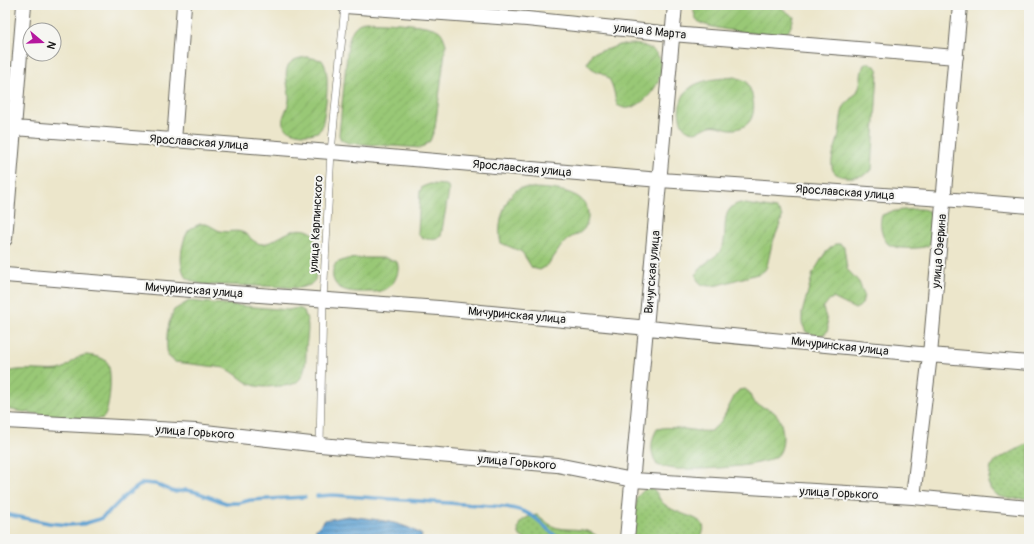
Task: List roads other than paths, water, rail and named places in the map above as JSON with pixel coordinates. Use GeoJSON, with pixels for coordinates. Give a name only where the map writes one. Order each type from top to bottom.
{"type":"FeatureCollection","features":[{"type":"Feature","properties":{"kind":"street"},"geometry":{"type":"LineString","coordinates":[[5,239],[24,5]]}},
{"type":"Feature","properties":{"kind":"street"},"geometry":{"type":"LineString","coordinates":[[174,141],[184,5]]}},
{"type":"Feature","properties":{"kind":"street","name":"улица 8 Марта"},"geometry":{"type":"LineString","coordinates":[[345,5],[526,19],[672,34],[956,57]]}},
{"type":"Feature","properties":{"kind":"street","name":"Вичугская улица"},"geometry":{"type":"LineString","coordinates":[[627,539],[675,5]]}},
{"type":"Feature","properties":{"kind":"street","name":"улица Озерина"},"geometry":{"type":"LineString","coordinates":[[913,497],[930,355],[960,5]]}},
{"type":"Feature","properties":{"kind":"street","name":"Ярославская улица"},"geometry":{"type":"LineString","coordinates":[[14,128],[331,152],[660,180],[1029,206]]}},
{"type":"Feature","properties":{"kind":"street","name":"Мичуринская улица"},"geometry":{"type":"LineString","coordinates":[[5,275],[439,308],[930,355],[1029,363]]}},
{"type":"Feature","properties":{"kind":"street","name":"улица Горького"},"geometry":{"type":"LineString","coordinates":[[5,421],[196,431],[320,445],[556,465],[633,480],[913,497],[1029,508]]}},
{"type":"Feature","properties":{"kind":"lane","name":"улица Карпинского"},"geometry":{"type":"LineString","coordinates":[[320,445],[323,299],[331,152],[345,5]]}},
{"type":"Feature","properties":{"kind":"water"},"geometry":{"type":"Polygon","coordinates":[[[348,516],[386,521],[406,527],[422,535],[421,539],[316,539],[316,529],[325,520],[348,516]]]}},
{"type":"Feature","properties":{"kind":"waterway"},"geometry":{"type":"LineString","coordinates":[[5,514],[49,523],[69,525],[83,524],[100,519],[125,496],[143,483],[155,484],[175,492],[186,490],[196,492],[226,503],[305,497]]}},
{"type":"Feature","properties":{"kind":"waterway"},"geometry":{"type":"LineString","coordinates":[[317,496],[333,495],[506,507],[516,509],[536,518],[559,539]]}}]}
